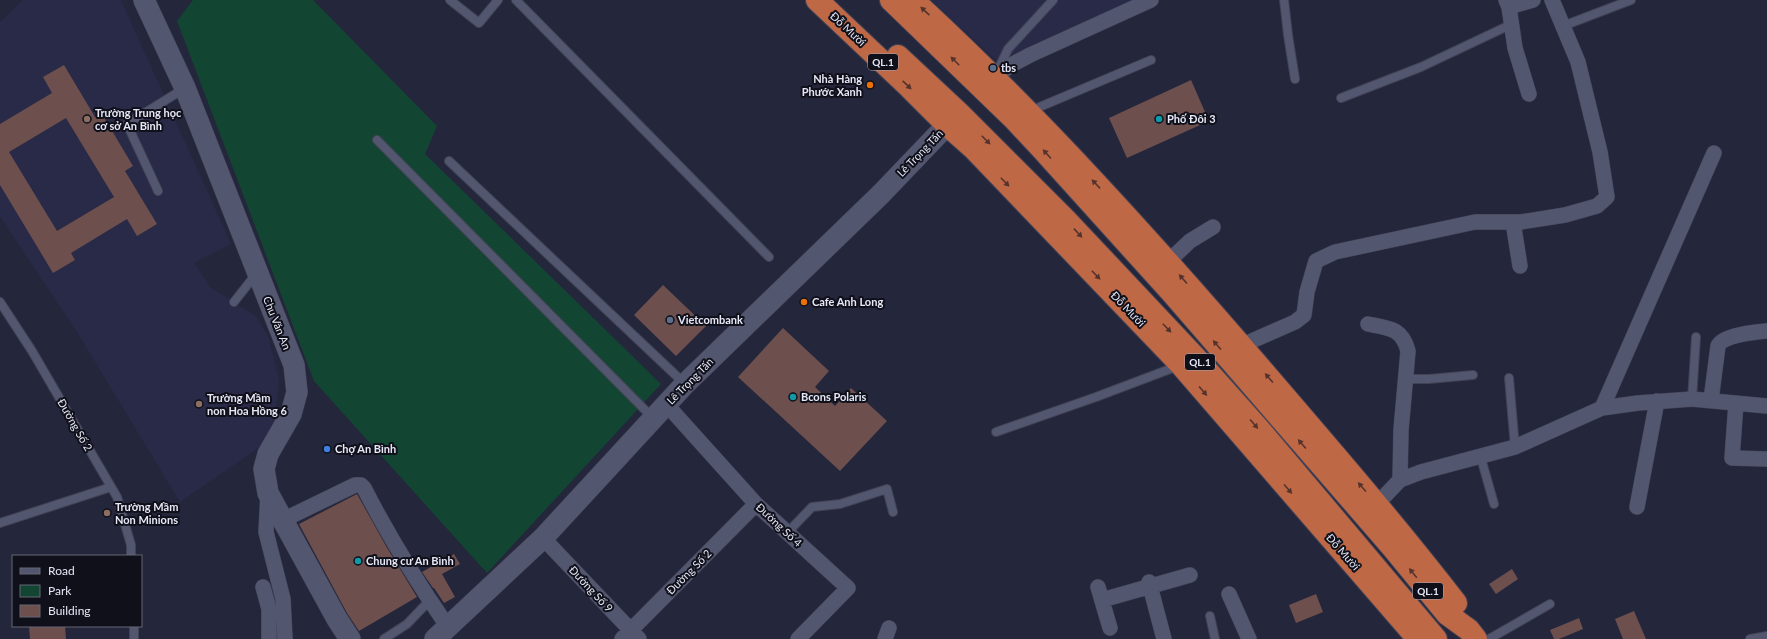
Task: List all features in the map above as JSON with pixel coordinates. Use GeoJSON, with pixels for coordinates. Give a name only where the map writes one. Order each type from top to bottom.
{"type":"FeatureCollection","features":[{"type":"Feature","properties":{"kind":"highway","name":"Đỗ Mười"},"geometry":{"type":"LineString","coordinates":[[817,0],[908,85],[953,119],[973,148],[1181,365],[1424,637]]}},
{"type":"Feature","properties":{"kind":"highway","name":"Đỗ Mười"},"geometry":{"type":"LineString","coordinates":[[839,0],[953,119],[1066,220],[1195,357],[1424,637]]}},
{"type":"Feature","properties":{"kind":"highway","name":"QL.1"},"geometry":{"type":"LineString","coordinates":[[892,0],[988,82],[1029,112],[1167,261],[1377,504],[1460,608],[1472,635]]}},
{"type":"Feature","properties":{"kind":"highway","name":"QL.1"},"geometry":{"type":"LineString","coordinates":[[913,0],[988,82],[1014,119],[1172,293],[1392,547],[1446,614],[1472,635]]}},
{"type":"Feature","properties":{"kind":"highway"},"geometry":{"type":"LineString","coordinates":[[953,119],[988,82]]}},
{"type":"Feature","properties":{"kind":"street","name":"Chu Văn An"},"geometry":{"type":"LineString","coordinates":[[144,0],[185,88],[294,365],[297,392],[291,414],[268,454],[264,469],[268,493],[337,619],[350,639]]}},
{"type":"Feature","properties":{"kind":"street"},"geometry":{"type":"LineString","coordinates":[[988,82],[1013,64],[1152,0]]}},
{"type":"Feature","properties":{"kind":"street"},"geometry":{"type":"LineString","coordinates":[[1529,94],[1515,48],[1508,4],[1533,0]]}},
{"type":"Feature","properties":{"kind":"street"},"geometry":{"type":"LineString","coordinates":[[1242,347],[1247,343],[1295,322],[1304,315],[1307,292],[1316,261],[1335,252],[1475,222],[1513,222],[1565,215],[1597,206],[1607,197],[1600,152],[1578,62],[1552,0]]}},
{"type":"Feature","properties":{"kind":"street","name":"Lê Trọng Tấn"},"geometry":{"type":"LineString","coordinates":[[441,633],[543,538],[685,384],[876,200],[953,119]]}},
{"type":"Feature","properties":{"kind":"street"},"geometry":{"type":"LineString","coordinates":[[1602,408],[1714,153]]}},
{"type":"Feature","properties":{"kind":"street"},"geometry":{"type":"LineString","coordinates":[[1513,222],[1520,266]]}},
{"type":"Feature","properties":{"kind":"street"},"geometry":{"type":"LineString","coordinates":[[1167,261],[1190,241],[1213,227]]}},
{"type":"Feature","properties":{"kind":"street"},"geometry":{"type":"LineString","coordinates":[[1368,324],[1389,328],[1399,332],[1405,340],[1408,351],[1400,480]]}},
{"type":"Feature","properties":{"kind":"street"},"geometry":{"type":"LineString","coordinates":[[1711,400],[1718,346],[1720,342],[1727,338],[1767,331]]}},
{"type":"Feature","properties":{"kind":"street"},"geometry":{"type":"LineString","coordinates":[[1377,504],[1400,480],[1421,472],[1481,458],[1515,447],[1602,408],[1657,401],[1692,399],[1767,406]]}},
{"type":"Feature","properties":{"kind":"street"},"geometry":{"type":"LineString","coordinates":[[1636,507],[1657,401]]}},
{"type":"Feature","properties":{"kind":"street"},"geometry":{"type":"LineString","coordinates":[[1736,403],[1732,458],[1767,459]]}},
{"type":"Feature","properties":{"kind":"street","name":"Đường Số 4"},"geometry":{"type":"LineString","coordinates":[[660,412],[756,504],[848,588],[798,639]]}},
{"type":"Feature","properties":{"kind":"street"},"geometry":{"type":"LineString","coordinates":[[283,520],[355,485],[360,485],[364,488],[408,568],[430,600],[441,633]]}},
{"type":"Feature","properties":{"kind":"street"},"geometry":{"type":"LineString","coordinates":[[268,493],[266,532],[283,599],[285,639]]}},
{"type":"Feature","properties":{"kind":"street","name":"Đường Số 2"},"geometry":{"type":"LineString","coordinates":[[631,636],[756,504]]}},
{"type":"Feature","properties":{"kind":"street","name":"Đường Số 9"},"geometry":{"type":"LineString","coordinates":[[543,538],[631,636]]}},
{"type":"Feature","properties":{"kind":"street"},"geometry":{"type":"LineString","coordinates":[[1110,628],[1100,593],[1190,575]]}},
{"type":"Feature","properties":{"kind":"street"},"geometry":{"type":"LineString","coordinates":[[1149,584],[1164,639]]}},
{"type":"Feature","properties":{"kind":"street"},"geometry":{"type":"LineString","coordinates":[[263,587],[269,609],[269,639]]}},
{"type":"Feature","properties":{"kind":"street"},"geometry":{"type":"LineString","coordinates":[[1228,594],[1249,639]]}},
{"type":"Feature","properties":{"kind":"lane"},"geometry":{"type":"LineString","coordinates":[[450,0],[479,23],[498,0]]}},
{"type":"Feature","properties":{"kind":"lane"},"geometry":{"type":"LineString","coordinates":[[516,0],[769,257]]}},
{"type":"Feature","properties":{"kind":"lane"},"geometry":{"type":"LineString","coordinates":[[988,82],[1008,49],[1053,0]]}},
{"type":"Feature","properties":{"kind":"lane"},"geometry":{"type":"LineString","coordinates":[[1284,0],[1295,79]]}},
{"type":"Feature","properties":{"kind":"lane"},"geometry":{"type":"LineString","coordinates":[[1563,26],[1631,0]]}},
{"type":"Feature","properties":{"kind":"lane"},"geometry":{"type":"LineString","coordinates":[[1341,98],[1421,68],[1512,24]]}},
{"type":"Feature","properties":{"kind":"lane"},"geometry":{"type":"LineString","coordinates":[[1029,112],[1151,60]]}},
{"type":"Feature","properties":{"kind":"lane"},"geometry":{"type":"LineString","coordinates":[[158,191],[127,124],[185,88]]}},
{"type":"Feature","properties":{"kind":"lane"},"geometry":{"type":"LineString","coordinates":[[377,140],[660,412]]}},
{"type":"Feature","properties":{"kind":"lane"},"geometry":{"type":"LineString","coordinates":[[449,161],[685,384]]}},
{"type":"Feature","properties":{"kind":"lane"},"geometry":{"type":"LineString","coordinates":[[234,302],[257,273]]}},
{"type":"Feature","properties":{"kind":"lane","name":"Đường Số 2"},"geometry":{"type":"LineString","coordinates":[[0,302],[32,351],[111,487],[119,504],[130,545],[131,555]]}},
{"type":"Feature","properties":{"kind":"lane"},"geometry":{"type":"LineString","coordinates":[[1692,399],[1696,337]]}},
{"type":"Feature","properties":{"kind":"lane"},"geometry":{"type":"LineString","coordinates":[[996,432],[1181,365]]}},
{"type":"Feature","properties":{"kind":"lane"},"geometry":{"type":"LineString","coordinates":[[1407,379],[1429,379],[1473,375]]}},
{"type":"Feature","properties":{"kind":"lane"},"geometry":{"type":"LineString","coordinates":[[1509,378],[1515,447]]}},
{"type":"Feature","properties":{"kind":"lane"},"geometry":{"type":"LineString","coordinates":[[1481,458],[1494,504]]}},
{"type":"Feature","properties":{"kind":"lane"},"geometry":{"type":"LineString","coordinates":[[0,523],[111,487]]}},
{"type":"Feature","properties":{"kind":"lane"},"geometry":{"type":"LineString","coordinates":[[787,533],[812,507],[840,504],[887,489],[893,512]]}},
{"type":"Feature","properties":{"kind":"lane"},"geometry":{"type":"LineString","coordinates":[[384,639],[407,624],[430,600]]}},
{"type":"Feature","properties":{"kind":"lane"},"geometry":{"type":"LineString","coordinates":[[1489,639],[1550,604]]}},
{"type":"Feature","properties":{"kind":"lane"},"geometry":{"type":"LineString","coordinates":[[1210,616],[1215,639]]}},
{"type":"Feature","properties":{"kind":"lane"},"geometry":{"type":"LineString","coordinates":[[134,627],[134,639]]}},
{"type":"Feature","properties":{"kind":"lane"},"geometry":{"type":"LineString","coordinates":[[1750,639],[1767,636]]}},
{"type":"Feature","properties":{"kind":"shaded area","name":"Trường Trung học cơ sở An Bình"},"geometry":{"type":"Polygon","coordinates":[[[23,0],[121,0],[231,244],[194,263],[210,287],[256,316],[268,336],[279,379],[274,430],[257,449],[180,502],[74,327],[0,216],[0,22],[23,0]]]}},
{"type":"Feature","properties":{"kind":"shaded area"},"geometry":{"type":"Polygon","coordinates":[[[931,0],[1148,0],[997,61],[931,0]]]}},
{"type":"Feature","properties":{"kind":"green space"},"geometry":{"type":"Polygon","coordinates":[[[193,0],[313,0],[437,126],[425,154],[661,384],[487,573],[314,381],[177,21],[193,0]]]}},
{"type":"Feature","properties":{"kind":"building"},"geometry":{"type":"Polygon","coordinates":[[[64,65],[95,117],[102,114],[133,166],[125,171],[157,224],[137,236],[127,219],[71,253],[75,260],[53,273],[0,185],[0,124],[52,93],[43,77],[64,65]],[[66,118],[9,152],[57,231],[114,197],[66,118]]]}},
{"type":"Feature","properties":{"kind":"building","name":"Phố Đôi 3"},"geometry":{"type":"Polygon","coordinates":[[[1191,80],[1209,121],[1127,158],[1109,118],[1191,80]]]}},
{"type":"Feature","properties":{"kind":"building","name":"Vietcombank"},"geometry":{"type":"Polygon","coordinates":[[[663,285],[706,326],[676,356],[634,315],[663,285]]]}},
{"type":"Feature","properties":{"kind":"building","name":"Bcons Polaris"},"geometry":{"type":"Polygon","coordinates":[[[783,328],[829,371],[815,387],[835,406],[851,388],[887,421],[840,471],[738,377],[783,328]]]}},
{"type":"Feature","properties":{"kind":"building","name":"Chung cư An Bình"},"geometry":{"type":"Polygon","coordinates":[[[357,494],[417,597],[359,631],[347,613],[299,524],[357,494]]]}},
{"type":"Feature","properties":{"kind":"building"},"geometry":{"type":"Polygon","coordinates":[[[454,554],[460,564],[442,574],[455,597],[444,603],[422,572],[454,554]]]}},
{"type":"Feature","properties":{"kind":"building"},"geometry":{"type":"Polygon","coordinates":[[[1512,569],[1518,579],[1496,594],[1489,584],[1512,569]]]}},
{"type":"Feature","properties":{"kind":"building"},"geometry":{"type":"Polygon","coordinates":[[[1316,594],[1323,612],[1296,623],[1289,605],[1316,594]]]}},
{"type":"Feature","properties":{"kind":"building"},"geometry":{"type":"Polygon","coordinates":[[[1634,611],[1646,639],[1623,639],[1615,619],[1634,611]]]}},
{"type":"Feature","properties":{"kind":"building"},"geometry":{"type":"Polygon","coordinates":[[[1579,618],[1583,629],[1559,639],[1554,639],[1550,630],[1579,618]]]}},
{"type":"Feature","properties":{"kind":"building"},"geometry":{"type":"Polygon","coordinates":[[[29,627],[65,627],[66,639],[30,639],[29,627]]]}},
{"type":"Feature","properties":{"kind":"place","name":"tbs"},"geometry":{"type":"Point","coordinates":[993,68]}},
{"type":"Feature","properties":{"kind":"place","name":"Nhà Hàng Phước Xanh"},"geometry":{"type":"Point","coordinates":[870,85]}},
{"type":"Feature","properties":{"kind":"place","name":"Trường Trung học cơ sở An Bình"},"geometry":{"type":"Point","coordinates":[87,119]}},
{"type":"Feature","properties":{"kind":"place","name":"Phố Đôi 3"},"geometry":{"type":"Point","coordinates":[1159,119]}},
{"type":"Feature","properties":{"kind":"place","name":"Cafe Anh Long"},"geometry":{"type":"Point","coordinates":[804,302]}},
{"type":"Feature","properties":{"kind":"place","name":"Vietcombank"},"geometry":{"type":"Point","coordinates":[670,320]}},
{"type":"Feature","properties":{"kind":"place","name":"Bcons Polaris"},"geometry":{"type":"Point","coordinates":[793,397]}},
{"type":"Feature","properties":{"kind":"place","name":"Trường Mầm non Hoa Hồng 6"},"geometry":{"type":"Point","coordinates":[199,404]}},
{"type":"Feature","properties":{"kind":"place","name":"Chợ An Bình"},"geometry":{"type":"Point","coordinates":[327,449]}},
{"type":"Feature","properties":{"kind":"place","name":"Trường Mầm Non Minions"},"geometry":{"type":"Point","coordinates":[107,513]}},
{"type":"Feature","properties":{"kind":"place","name":"Chung cư An Bình"},"geometry":{"type":"Point","coordinates":[358,561]}}]}
